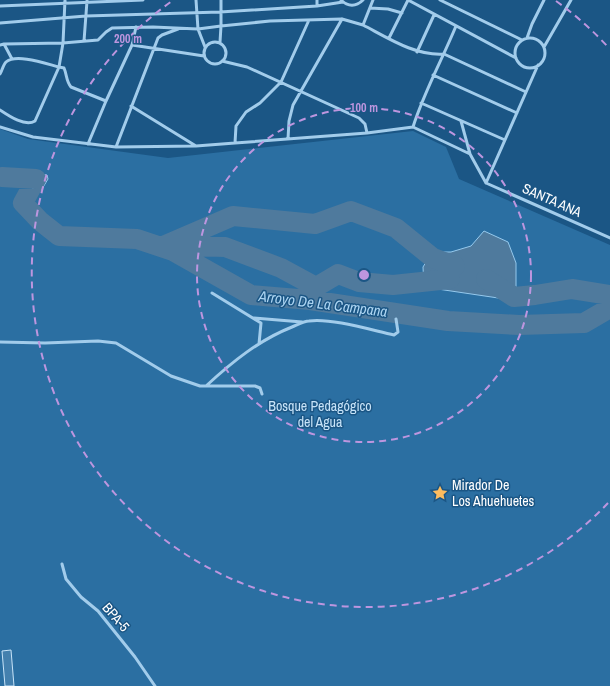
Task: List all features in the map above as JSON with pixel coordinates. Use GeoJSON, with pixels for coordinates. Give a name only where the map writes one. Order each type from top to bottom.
{"type":"FeatureCollection","features":[{"type":"Feature","properties":{"kind":"lane"},"geometry":{"type":"LineString","coordinates":[[0,6],[65,1],[143,0]]}},
{"type":"Feature","properties":{"kind":"lane"},"geometry":{"type":"LineString","coordinates":[[196,0],[198,29],[205,48],[204,56]]}},
{"type":"Feature","properties":{"kind":"lane"},"geometry":{"type":"LineString","coordinates":[[221,0],[220,42],[226,49],[226,53],[222,61]]}},
{"type":"Feature","properties":{"kind":"lane"},"geometry":{"type":"LineString","coordinates":[[317,0],[317,6]]}},
{"type":"Feature","properties":{"kind":"lane"},"geometry":{"type":"LineString","coordinates":[[0,23],[86,16],[197,13],[317,6],[342,1],[352,6],[357,5],[363,0]]}},
{"type":"Feature","properties":{"kind":"lane"},"geometry":{"type":"LineString","coordinates":[[363,25],[374,0]]}},
{"type":"Feature","properties":{"kind":"lane"},"geometry":{"type":"LineString","coordinates":[[389,38],[408,0],[516,58],[523,66],[528,67],[538,65]]}},
{"type":"Feature","properties":{"kind":"lane"},"geometry":{"type":"LineString","coordinates":[[440,0],[522,40]]}},
{"type":"Feature","properties":{"kind":"lane"},"geometry":{"type":"LineString","coordinates":[[527,38],[544,0]]}},
{"type":"Feature","properties":{"kind":"lane"},"geometry":{"type":"LineString","coordinates":[[486,183],[538,65],[544,57],[544,47],[571,0]]}},
{"type":"Feature","properties":{"kind":"lane"},"geometry":{"type":"LineString","coordinates":[[0,110],[25,123],[30,124],[35,121],[59,67],[63,43],[65,1]]}},
{"type":"Feature","properties":{"kind":"lane"},"geometry":{"type":"LineString","coordinates":[[84,41],[87,1]]}},
{"type":"Feature","properties":{"kind":"lane"},"geometry":{"type":"LineString","coordinates":[[370,8],[402,13]]}},
{"type":"Feature","properties":{"kind":"lane"},"geometry":{"type":"LineString","coordinates":[[417,52],[434,15]]}},
{"type":"Feature","properties":{"kind":"lane"},"geometry":{"type":"LineString","coordinates":[[288,139],[293,105],[342,19]]}},
{"type":"Feature","properties":{"kind":"lane"},"geometry":{"type":"LineString","coordinates":[[2,44],[63,43],[98,40],[112,28],[136,27],[198,29],[270,21],[342,19],[363,25],[417,52],[433,55],[444,54],[526,92]]}},
{"type":"Feature","properties":{"kind":"lane"},"geometry":{"type":"LineString","coordinates":[[235,143],[236,126],[246,112],[260,103],[280,82],[309,20]]}},
{"type":"Feature","properties":{"kind":"lane"},"geometry":{"type":"LineString","coordinates":[[413,127],[421,103],[456,26]]}},
{"type":"Feature","properties":{"kind":"lane"},"geometry":{"type":"LineString","coordinates":[[88,144],[132,45],[136,27]]}},
{"type":"Feature","properties":{"kind":"lane"},"geometry":{"type":"LineString","coordinates":[[116,147],[158,38],[180,28]]}},
{"type":"Feature","properties":{"kind":"lane"},"geometry":{"type":"LineString","coordinates":[[516,58],[516,48],[522,40],[527,38],[537,40],[544,47]]}},
{"type":"Feature","properties":{"kind":"lane"},"geometry":{"type":"LineString","coordinates":[[205,48],[211,42],[220,42]]}},
{"type":"Feature","properties":{"kind":"lane"},"geometry":{"type":"LineString","coordinates":[[2,44],[12,59]]}},
{"type":"Feature","properties":{"kind":"lane"},"geometry":{"type":"LineString","coordinates":[[132,45],[204,56],[210,63],[214,64],[222,61],[247,68],[359,118],[365,124],[367,133]]}},
{"type":"Feature","properties":{"kind":"lane"},"geometry":{"type":"LineString","coordinates":[[0,74],[6,62],[12,59],[24,59],[64,68],[71,87],[106,101]]}},
{"type":"Feature","properties":{"kind":"lane"},"geometry":{"type":"LineString","coordinates":[[433,75],[517,113]]}},
{"type":"Feature","properties":{"kind":"lane"},"geometry":{"type":"LineString","coordinates":[[421,103],[505,140]]}},
{"type":"Feature","properties":{"kind":"lane"},"geometry":{"type":"LineString","coordinates":[[131,106],[196,146]]}},
{"type":"Feature","properties":{"kind":"lane"},"geometry":{"type":"LineString","coordinates":[[461,121],[470,154],[486,183]]}},
{"type":"Feature","properties":{"kind":"lane"},"geometry":{"type":"LineString","coordinates":[[0,127],[33,137],[116,147],[196,146],[367,133],[413,127],[470,154]]}},
{"type":"Feature","properties":{"kind":"lane","name":"SANTA ANA"},"geometry":{"type":"LineString","coordinates":[[486,183],[610,238]]}},
{"type":"Feature","properties":{"kind":"lane"},"geometry":{"type":"LineString","coordinates":[[212,293],[261,323],[259,344]]}},
{"type":"Feature","properties":{"kind":"lane"},"geometry":{"type":"LineString","coordinates":[[253,318],[304,322]]}},
{"type":"Feature","properties":{"kind":"lane"},"geometry":{"type":"LineString","coordinates":[[206,386],[234,361],[259,344],[282,331],[304,322],[331,322],[394,335],[398,332],[396,319]]}},
{"type":"Feature","properties":{"kind":"lane"},"geometry":{"type":"LineString","coordinates":[[0,342],[52,343],[98,341],[116,343],[171,376],[200,386],[254,386],[260,388],[262,394]]}},
{"type":"Feature","properties":{"kind":"lane","name":"BPA-5"},"geometry":{"type":"LineString","coordinates":[[62,564],[66,579],[81,597],[98,611],[135,657],[155,686]]}},
{"type":"Feature","properties":{"kind":"green space","name":"Bosque Pedagógico del Agua"},"geometry":{"type":"Polygon","coordinates":[[[0,129],[28,139],[168,158],[413,131],[446,147],[459,179],[610,245],[610,686],[0,686],[0,129]]]}},
{"type":"Feature","properties":{"kind":"shaded area"},"geometry":{"type":"Polygon","coordinates":[[[39,174],[47,175],[48,179],[42,189],[36,193],[34,192],[30,181],[32,177],[39,174]]]}},
{"type":"Feature","properties":{"kind":"shaded area"},"geometry":{"type":"Polygon","coordinates":[[[484,231],[508,242],[516,263],[516,287],[505,299],[424,287],[423,267],[432,252],[451,252],[471,246],[484,231]]]}},
{"type":"Feature","properties":{"kind":"building"},"geometry":{"type":"Polygon","coordinates":[[[11,650],[14,686],[5,686],[2,651],[11,650]]]}},
{"type":"Feature","properties":{"kind":"waterway","name":"Arroyo De La Campana"},"geometry":{"type":"LineString","coordinates":[[2,177],[36,179],[23,203],[40,221],[59,236],[137,239],[173,251],[251,295],[310,300],[448,321],[519,325],[584,323],[610,308]]}},
{"type":"Feature","properties":{"kind":"waterway"},"geometry":{"type":"LineString","coordinates":[[161,247],[233,216],[315,224],[351,211],[396,228],[433,258],[455,266]]}},
{"type":"Feature","properties":{"kind":"waterway"},"geometry":{"type":"LineString","coordinates":[[173,242],[194,246],[225,247],[281,268],[316,287],[338,274],[359,282],[393,285],[450,279]]}},
{"type":"Feature","properties":{"kind":"waterway"},"geometry":{"type":"LineString","coordinates":[[486,279],[514,297],[572,289],[610,295]]}},
{"type":"Feature","properties":{"kind":"place","name":"Mirador De Los Ahuehuetes"},"geometry":{"type":"Point","coordinates":[440,493]}}]}
